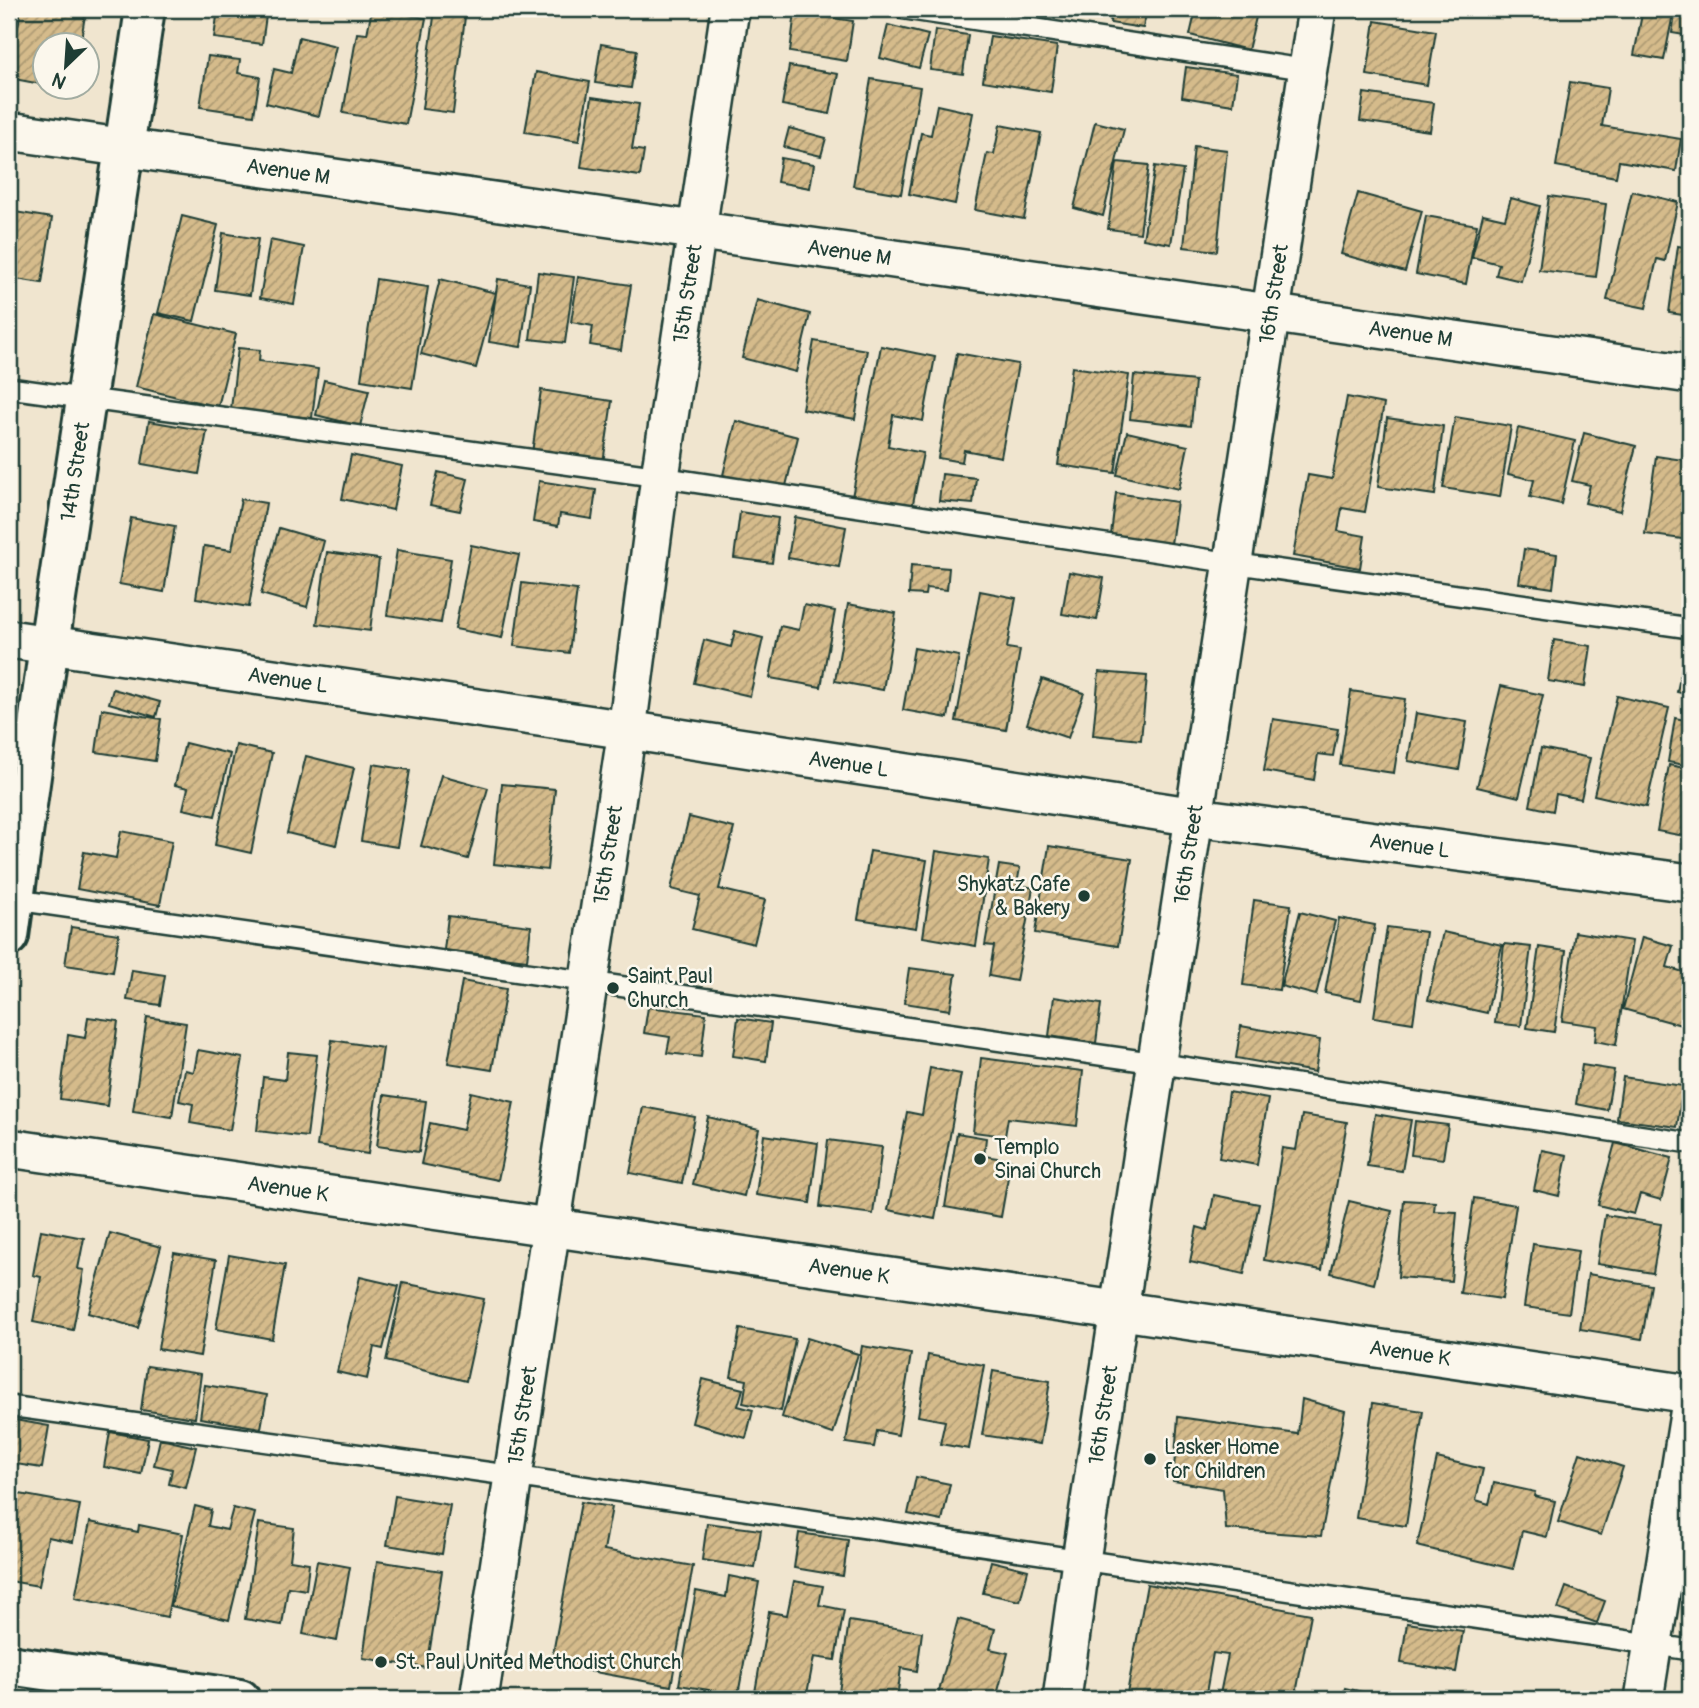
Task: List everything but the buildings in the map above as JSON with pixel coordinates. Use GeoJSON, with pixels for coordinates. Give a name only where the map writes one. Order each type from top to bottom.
{"type":"FeatureCollection","features":[{"type":"Feature","properties":{"kind":"main road","name":"14th Street"},"geometry":{"type":"LineString","coordinates":[[10,911],[145,9]]}},
{"type":"Feature","properties":{"kind":"main road"},"geometry":{"type":"LineString","coordinates":[[9,1665],[240,1699]]}},
{"type":"Feature","properties":{"kind":"street","name":"15th Street"},"geometry":{"type":"LineString","coordinates":[[480,1699],[627,730],[660,477],[730,9]]}},
{"type":"Feature","properties":{"kind":"street","name":"16th Street"},"geometry":{"type":"LineString","coordinates":[[1062,1699],[1156,1063],[1196,817],[1269,312],[1317,9]]}},
{"type":"Feature","properties":{"kind":"street","name":"Avenue M"},"geometry":{"type":"LineString","coordinates":[[9,131],[1690,374]]}},
{"type":"Feature","properties":{"kind":"street","name":"Avenue L"},"geometry":{"type":"LineString","coordinates":[[9,639],[1196,817],[1690,883]]}},
{"type":"Feature","properties":{"kind":"street","name":"Avenue K"},"geometry":{"type":"LineString","coordinates":[[9,1148],[1690,1394]]}},
{"type":"Feature","properties":{"kind":"street"},"geometry":{"type":"LineString","coordinates":[[1644,1699],[1690,1408]]}},
{"type":"Feature","properties":{"kind":"lane"},"geometry":{"type":"LineString","coordinates":[[905,9],[1309,70]]}},
{"type":"Feature","properties":{"kind":"lane"},"geometry":{"type":"LineString","coordinates":[[9,388],[660,477],[1232,563],[1690,628]]}},
{"type":"Feature","properties":{"kind":"lane"},"geometry":{"type":"LineString","coordinates":[[10,911],[587,983],[1156,1063],[1690,1143]]}},
{"type":"Feature","properties":{"kind":"lane"},"geometry":{"type":"LineString","coordinates":[[9,1406],[514,1476],[1690,1650]]}},
{"type":"Feature","properties":{"kind":"place","name":"Shykatz Cafe & Bakery"},"geometry":{"type":"Point","coordinates":[1084,896]}},
{"type":"Feature","properties":{"kind":"place","name":"Saint Paul Church"},"geometry":{"type":"Point","coordinates":[613,988]}},
{"type":"Feature","properties":{"kind":"place","name":"Templo Sinai Church"},"geometry":{"type":"Point","coordinates":[980,1159]}},
{"type":"Feature","properties":{"kind":"place","name":"Lasker Home for Children"},"geometry":{"type":"Point","coordinates":[1150,1459]}},
{"type":"Feature","properties":{"kind":"place","name":"St. Paul United Methodist Church"},"geometry":{"type":"Point","coordinates":[381,1662]}}]}
